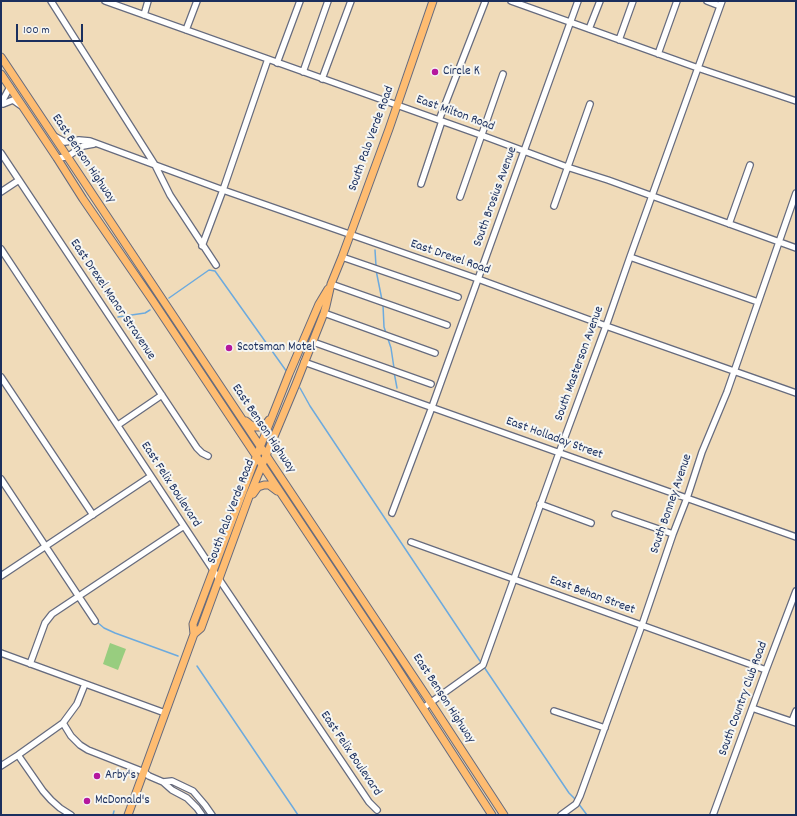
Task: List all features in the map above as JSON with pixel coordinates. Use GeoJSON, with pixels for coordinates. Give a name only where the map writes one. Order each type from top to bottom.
{"type":"FeatureCollection","features":[{"type":"Feature","properties":{"kind":"main road","name":"South Palo Verde Road"},"geometry":{"type":"LineString","coordinates":[[194,634],[201,628],[248,500],[324,313],[332,284],[433,1]]}},
{"type":"Feature","properties":{"kind":"main road","name":"East Benson Highway"},"geometry":{"type":"LineString","coordinates":[[1,57],[504,815]]}},
{"type":"Feature","properties":{"kind":"main road","name":"East Benson Highway"},"geometry":{"type":"LineString","coordinates":[[1,74],[282,495],[492,815]]}},
{"type":"Feature","properties":{"kind":"main road","name":"South Palo Verde Road"},"geometry":{"type":"LineString","coordinates":[[128,815],[194,634],[193,624],[256,457],[319,304],[332,284]]}},
{"type":"Feature","properties":{"kind":"main road"},"geometry":{"type":"LineString","coordinates":[[237,411],[251,426],[255,427],[260,427],[266,424],[272,417]]}},
{"type":"Feature","properties":{"kind":"main road"},"geometry":{"type":"LineString","coordinates":[[248,500],[258,487],[264,485],[269,485],[282,495]]}},
{"type":"Feature","properties":{"kind":"main road"},"geometry":{"type":"LineString","coordinates":[[353,603],[360,597]]}},
{"type":"Feature","properties":{"kind":"street"},"geometry":{"type":"LineString","coordinates":[[51,1],[155,165],[170,195],[202,246],[216,265]]}},
{"type":"Feature","properties":{"kind":"street","name":"East Milton Road"},"geometry":{"type":"LineString","coordinates":[[105,1],[796,248]]}},
{"type":"Feature","properties":{"kind":"street"},"geometry":{"type":"LineString","coordinates":[[144,15],[148,1]]}},
{"type":"Feature","properties":{"kind":"street"},"geometry":{"type":"LineString","coordinates":[[186,30],[197,1]]}},
{"type":"Feature","properties":{"kind":"street"},"geometry":{"type":"LineString","coordinates":[[277,62],[300,1]]}},
{"type":"Feature","properties":{"kind":"street"},"geometry":{"type":"LineString","coordinates":[[304,72],[328,1]]}},
{"type":"Feature","properties":{"kind":"street"},"geometry":{"type":"LineString","coordinates":[[322,79],[351,1]]}},
{"type":"Feature","properties":{"kind":"street"},"geometry":{"type":"LineString","coordinates":[[511,1],[658,54],[796,101]]}},
{"type":"Feature","properties":{"kind":"street","name":"South Brosius Avenue"},"geometry":{"type":"LineString","coordinates":[[392,513],[525,151],[578,1]]}},
{"type":"Feature","properties":{"kind":"street"},"geometry":{"type":"LineString","coordinates":[[590,29],[600,1]]}},
{"type":"Feature","properties":{"kind":"street"},"geometry":{"type":"LineString","coordinates":[[619,40],[634,1]]}},
{"type":"Feature","properties":{"kind":"street"},"geometry":{"type":"LineString","coordinates":[[658,54],[677,1]]}},
{"type":"Feature","properties":{"kind":"street"},"geometry":{"type":"LineString","coordinates":[[707,1],[721,3]]}},
{"type":"Feature","properties":{"kind":"street"},"geometry":{"type":"LineString","coordinates":[[421,184],[441,120],[485,2]]}},
{"type":"Feature","properties":{"kind":"street","name":"South Masterson Avenue"},"geometry":{"type":"LineString","coordinates":[[423,708],[483,665],[721,3]]}},
{"type":"Feature","properties":{"kind":"street"},"geometry":{"type":"LineString","coordinates":[[202,246],[268,59]]}},
{"type":"Feature","properties":{"kind":"street"},"geometry":{"type":"LineString","coordinates":[[460,197],[502,74]]}},
{"type":"Feature","properties":{"kind":"street"},"geometry":{"type":"LineString","coordinates":[[1,100],[4,98],[10,87]]}},
{"type":"Feature","properties":{"kind":"street"},"geometry":{"type":"LineString","coordinates":[[1,103],[2,104],[13,100],[22,106]]}},
{"type":"Feature","properties":{"kind":"street"},"geometry":{"type":"LineString","coordinates":[[554,206],[590,104]]}},
{"type":"Feature","properties":{"kind":"street","name":"East Drexel Road"},"geometry":{"type":"LineString","coordinates":[[52,134],[65,142],[84,140],[96,144],[796,393]]}},
{"type":"Feature","properties":{"kind":"street"},"geometry":{"type":"LineString","coordinates":[[57,158],[67,157],[83,146],[96,144]]}},
{"type":"Feature","properties":{"kind":"street","name":"East Drexel Manor Stravenue"},"geometry":{"type":"LineString","coordinates":[[1,153],[197,448],[208,456]]}},
{"type":"Feature","properties":{"kind":"street"},"geometry":{"type":"LineString","coordinates":[[730,224],[750,165]]}},
{"type":"Feature","properties":{"kind":"street"},"geometry":{"type":"LineString","coordinates":[[1,192],[19,180]]}},
{"type":"Feature","properties":{"kind":"street","name":"South Bonney Avenue"},"geometry":{"type":"LineString","coordinates":[[561,815],[576,804],[580,796],[642,625],[702,452],[727,392],[796,193]]}},
{"type":"Feature","properties":{"kind":"street","name":"East Felix Boulevard"},"geometry":{"type":"LineString","coordinates":[[1,249],[219,579],[369,802],[377,810]]}},
{"type":"Feature","properties":{"kind":"street"},"geometry":{"type":"LineString","coordinates":[[342,257],[458,297]]}},
{"type":"Feature","properties":{"kind":"street"},"geometry":{"type":"LineString","coordinates":[[630,258],[758,302]]}},
{"type":"Feature","properties":{"kind":"street"},"geometry":{"type":"LineString","coordinates":[[332,284],[447,325]]}},
{"type":"Feature","properties":{"kind":"street"},"geometry":{"type":"LineString","coordinates":[[324,313],[435,353]]}},
{"type":"Feature","properties":{"kind":"street"},"geometry":{"type":"LineString","coordinates":[[313,342],[431,384]]}},
{"type":"Feature","properties":{"kind":"street","name":"East Holladay Street"},"geometry":{"type":"LineString","coordinates":[[304,362],[796,537]]}},
{"type":"Feature","properties":{"kind":"street"},"geometry":{"type":"LineString","coordinates":[[1,377],[93,515]]}},
{"type":"Feature","properties":{"kind":"street"},"geometry":{"type":"LineString","coordinates":[[118,425],[162,395]]}},
{"type":"Feature","properties":{"kind":"street"},"geometry":{"type":"LineString","coordinates":[[1,576],[151,476]]}},
{"type":"Feature","properties":{"kind":"street"},"geometry":{"type":"LineString","coordinates":[[1,478],[95,621]]}},
{"type":"Feature","properties":{"kind":"street"},"geometry":{"type":"LineString","coordinates":[[540,504],[591,523]]}},
{"type":"Feature","properties":{"kind":"street"},"geometry":{"type":"LineString","coordinates":[[615,514],[673,534]]}},
{"type":"Feature","properties":{"kind":"street"},"geometry":{"type":"LineString","coordinates":[[30,664],[45,623],[52,614],[184,526]]}},
{"type":"Feature","properties":{"kind":"street","name":"East Behan Street"},"geometry":{"type":"LineString","coordinates":[[411,542],[766,670]]}},
{"type":"Feature","properties":{"kind":"street","name":"South Country Club Road"},"geometry":{"type":"LineString","coordinates":[[713,815],[796,591]]}},
{"type":"Feature","properties":{"kind":"street"},"geometry":{"type":"LineString","coordinates":[[1,653],[166,713]]}},
{"type":"Feature","properties":{"kind":"street"},"geometry":{"type":"LineString","coordinates":[[1,766],[63,723],[77,704],[86,684]]}},
{"type":"Feature","properties":{"kind":"street"},"geometry":{"type":"LineString","coordinates":[[752,708],[794,722],[796,711]]}},
{"type":"Feature","properties":{"kind":"street"},"geometry":{"type":"LineString","coordinates":[[554,711],[605,728]]}},
{"type":"Feature","properties":{"kind":"street"},"geometry":{"type":"LineString","coordinates":[[63,723],[71,736],[80,745],[88,750],[144,772],[163,782],[172,790],[187,798],[202,815]]}},
{"type":"Feature","properties":{"kind":"street"},"geometry":{"type":"LineString","coordinates":[[18,755],[43,791],[55,804],[71,815]]}},
{"type":"Feature","properties":{"kind":"street"},"geometry":{"type":"LineString","coordinates":[[163,782],[172,781],[193,791],[209,814]]}},
{"type":"Feature","properties":{"kind":"green space"},"geometry":{"type":"Polygon","coordinates":[[[110,643],[126,649],[118,670],[103,664],[110,643]]]}},
{"type":"Feature","properties":{"kind":"waterway"},"geometry":{"type":"LineString","coordinates":[[375,250],[376,266]]}},
{"type":"Feature","properties":{"kind":"waterway"},"geometry":{"type":"LineString","coordinates":[[169,298],[209,270],[215,271],[287,372]]}},
{"type":"Feature","properties":{"kind":"waterway"},"geometry":{"type":"LineString","coordinates":[[376,270],[382,300]]}},
{"type":"Feature","properties":{"kind":"waterway"},"geometry":{"type":"LineString","coordinates":[[383,305],[384,327],[386,333]]}},
{"type":"Feature","properties":{"kind":"waterway"},"geometry":{"type":"LineString","coordinates":[[118,317],[145,313],[150,310]]}},
{"type":"Feature","properties":{"kind":"waterway"},"geometry":{"type":"LineString","coordinates":[[388,339],[394,368]]}},
{"type":"Feature","properties":{"kind":"waterway"},"geometry":{"type":"LineString","coordinates":[[394,372],[397,388]]}},
{"type":"Feature","properties":{"kind":"waterway"},"geometry":{"type":"LineString","coordinates":[[300,388],[310,406],[482,664]]}},
{"type":"Feature","properties":{"kind":"waterway"},"geometry":{"type":"LineString","coordinates":[[97,622],[104,628],[115,633],[178,656]]}},
{"type":"Feature","properties":{"kind":"waterway"},"geometry":{"type":"LineString","coordinates":[[197,666],[298,815]]}},
{"type":"Feature","properties":{"kind":"waterway"},"geometry":{"type":"LineString","coordinates":[[484,667],[569,793],[576,800]]}},
{"type":"Feature","properties":{"kind":"waterway"},"geometry":{"type":"LineString","coordinates":[[578,803],[587,815]]}},
{"type":"Feature","properties":{"kind":"waterway"},"geometry":{"type":"LineString","coordinates":[[113,815],[114,811]]}},
{"type":"Feature","properties":{"kind":"place","name":"Circle K"},"geometry":{"type":"Point","coordinates":[435,72]}},
{"type":"Feature","properties":{"kind":"place","name":"Scotsman Motel"},"geometry":{"type":"Point","coordinates":[229,348]}},
{"type":"Feature","properties":{"kind":"place","name":"Arby's"},"geometry":{"type":"Point","coordinates":[97,776]}},
{"type":"Feature","properties":{"kind":"place","name":"McDonald's"},"geometry":{"type":"Point","coordinates":[87,801]}}]}
